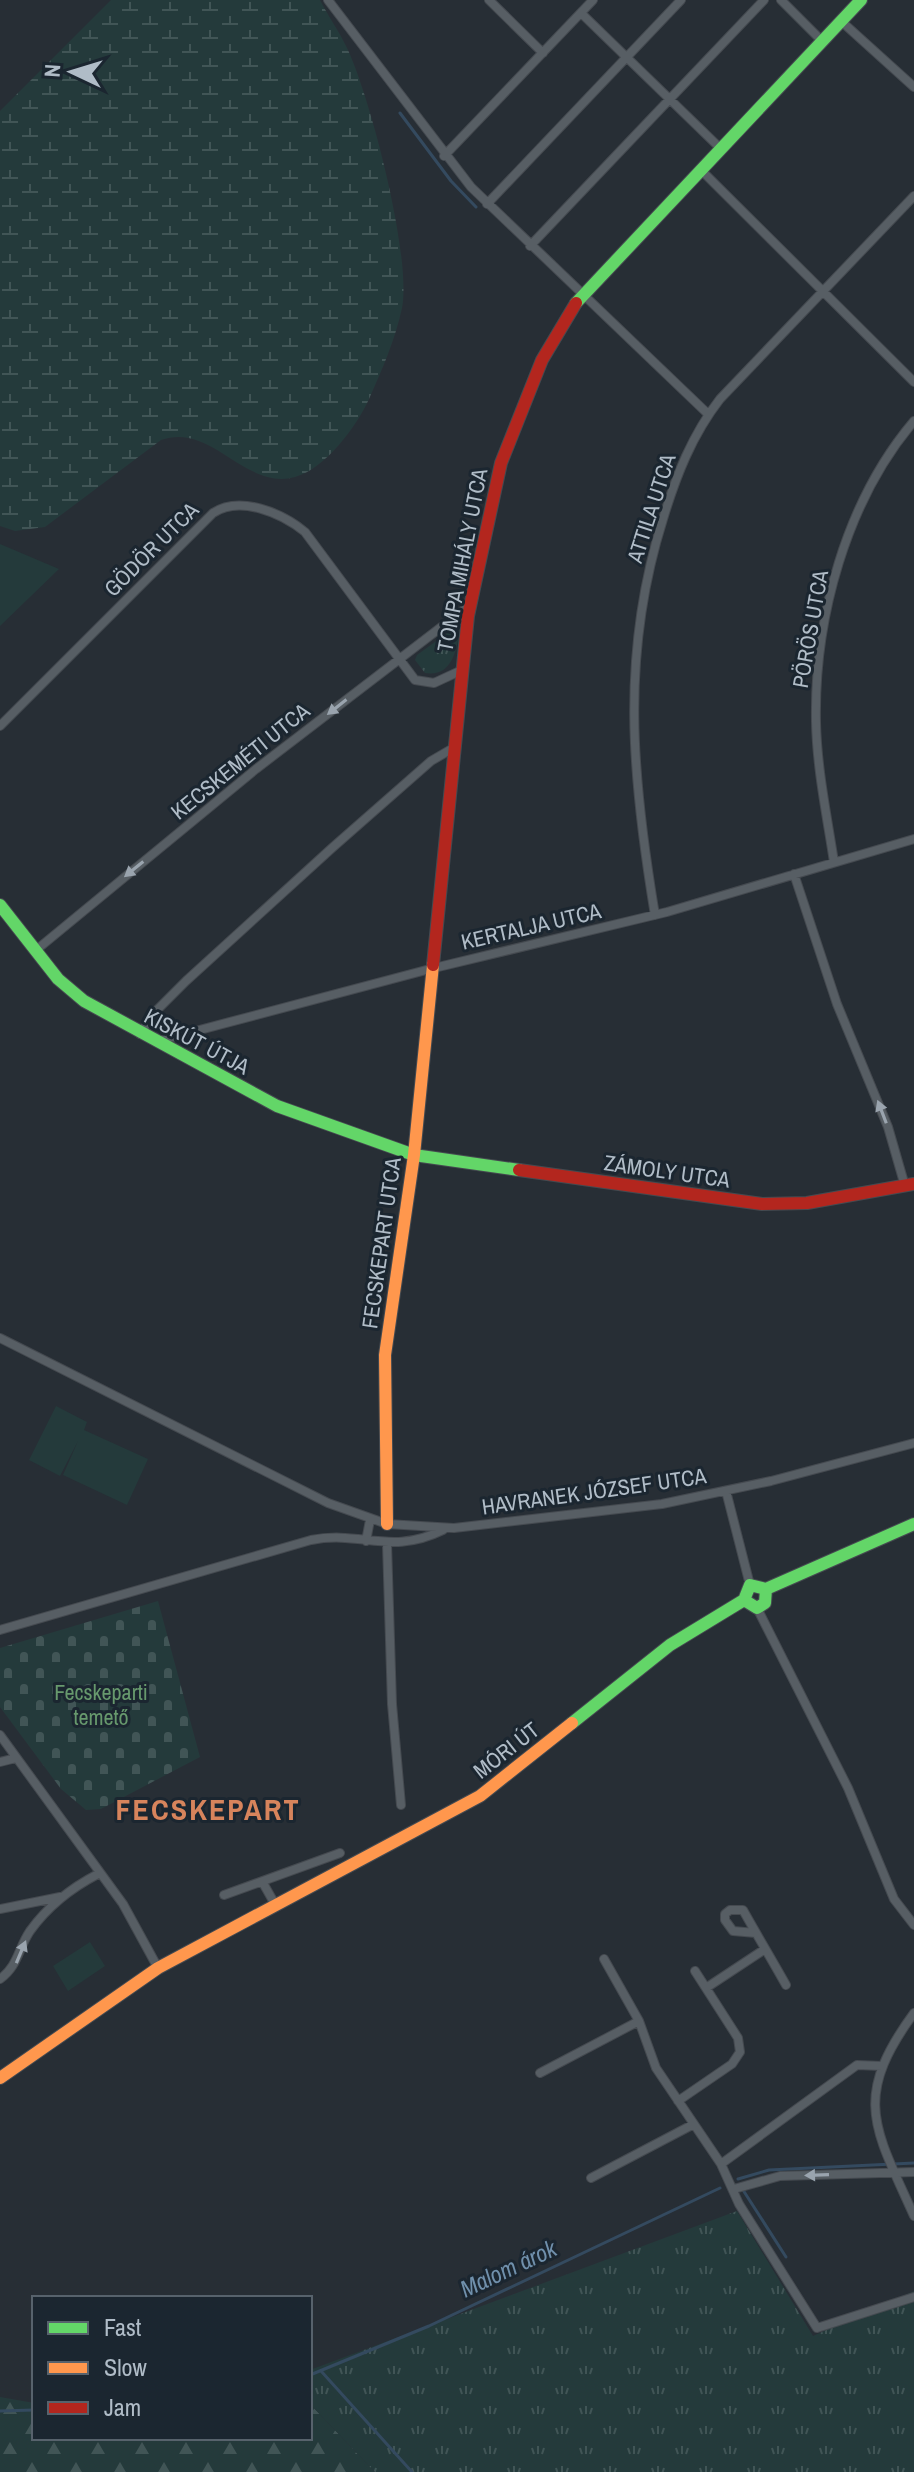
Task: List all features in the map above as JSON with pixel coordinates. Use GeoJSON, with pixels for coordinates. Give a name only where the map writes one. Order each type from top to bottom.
{"type":"FeatureCollection","features":[{"type":"Feature","properties":{"kind":"street"},"geometry":{"type":"LineString","coordinates":[[328,0],[444,156],[487,204],[708,414]]}},
{"type":"Feature","properties":{"kind":"street"},"geometry":{"type":"LineString","coordinates":[[489,0],[543,53]]}},
{"type":"Feature","properties":{"kind":"street"},"geometry":{"type":"LineString","coordinates":[[444,156],[593,0]]}},
{"type":"Feature","properties":{"kind":"street"},"geometry":{"type":"LineString","coordinates":[[487,204],[681,0]]}},
{"type":"Feature","properties":{"kind":"street"},"geometry":{"type":"LineString","coordinates":[[530,246],[764,0]]}},
{"type":"Feature","properties":{"kind":"street"},"geometry":{"type":"LineString","coordinates":[[781,0],[823,42]]}},
{"type":"Feature","properties":{"kind":"street","name":"TOMPA MIHÁLY UTCA"},"geometry":{"type":"LineString","coordinates":[[430,969],[470,605],[488,512],[514,426],[542,360],[581,294],[861,0]]}},
{"type":"Feature","properties":{"kind":"street"},"geometry":{"type":"LineString","coordinates":[[581,13],[720,148]]}},
{"type":"Feature","properties":{"kind":"street"},"geometry":{"type":"LineString","coordinates":[[841,21],[914,87]]}},
{"type":"Feature","properties":{"kind":"street"},"geometry":{"type":"LineString","coordinates":[[700,169],[825,290],[914,382]]}},
{"type":"Feature","properties":{"kind":"street","name":"ATTILA UTCA"},"geometry":{"type":"LineString","coordinates":[[655,915],[634,767],[636,641],[649,569],[665,510],[689,448],[708,414],[914,196]]}},
{"type":"Feature","properties":{"kind":"street","name":"PÖRÖS UTCA"},"geometry":{"type":"LineString","coordinates":[[834,862],[816,725],[826,613],[840,560],[860,512],[889,456],[914,421]]}},
{"type":"Feature","properties":{"kind":"street","name":"GÖDÖR UTCA"},"geometry":{"type":"LineString","coordinates":[[0,726],[213,513],[232,505],[281,516],[305,532],[415,680],[441,681],[462,670]]}},
{"type":"Feature","properties":{"kind":"street","name":"KECSKEMÉTI UTCA"},"geometry":{"type":"LineString","coordinates":[[35,951],[256,769],[470,605]]}},
{"type":"Feature","properties":{"kind":"street"},"geometry":{"type":"LineString","coordinates":[[140,1034],[154,1013],[253,920],[431,761],[455,747]]}},
{"type":"Feature","properties":{"kind":"street","name":"KERTALJA UTCA"},"geometry":{"type":"LineString","coordinates":[[154,1042],[430,969],[655,915],[914,839]]}},
{"type":"Feature","properties":{"kind":"street"},"geometry":{"type":"LineString","coordinates":[[794,874],[837,1004],[910,1185]]}},
{"type":"Feature","properties":{"kind":"street","name":"KISKÚT ÚTJA"},"geometry":{"type":"LineString","coordinates":[[0,905],[35,951],[76,996],[154,1042],[306,1120],[414,1155]]}},
{"type":"Feature","properties":{"kind":"street","name":"FECSKEPART UTCA"},"geometry":{"type":"LineString","coordinates":[[392,1525],[383,1375],[414,1155],[430,969]]}},
{"type":"Feature","properties":{"kind":"street","name":"ZÁMOLY UTCA"},"geometry":{"type":"LineString","coordinates":[[414,1155],[762,1204],[807,1203],[910,1185]]}},
{"type":"Feature","properties":{"kind":"street","name":"HAVRANEK JÓZSEF UTCA"},"geometry":{"type":"LineString","coordinates":[[0,1338],[328,1503],[370,1520],[392,1525],[445,1529],[662,1504],[726,1491],[914,1443]]}},
{"type":"Feature","properties":{"kind":"street"},"geometry":{"type":"LineString","coordinates":[[726,1491],[750,1585]]}},
{"type":"Feature","properties":{"kind":"street"},"geometry":{"type":"LineString","coordinates":[[366,1541],[370,1520]]}},
{"type":"Feature","properties":{"kind":"street"},"geometry":{"type":"LineString","coordinates":[[766,1589],[914,1524]]}},
{"type":"Feature","properties":{"kind":"street"},"geometry":{"type":"LineString","coordinates":[[392,1525],[392,1704],[401,1805]]}},
{"type":"Feature","properties":{"kind":"street"},"geometry":{"type":"LineString","coordinates":[[0,1630],[311,1540],[343,1536],[392,1544],[445,1529]]}},
{"type":"Feature","properties":{"kind":"street"},"geometry":{"type":"LineString","coordinates":[[766,1589],[760,1584],[750,1585],[745,1590],[744,1600],[757,1608],[848,1788],[894,1899],[914,1925]]}},
{"type":"Feature","properties":{"kind":"street"},"geometry":{"type":"LineString","coordinates":[[757,1608],[765,1603],[766,1589]]}},
{"type":"Feature","properties":{"kind":"street","name":"MÓRI ÚT"},"geometry":{"type":"LineString","coordinates":[[0,2078],[158,1968],[480,1796],[670,1645],[744,1600]]}},
{"type":"Feature","properties":{"kind":"street"},"geometry":{"type":"LineString","coordinates":[[0,1735],[98,1874],[123,1904],[158,1968]]}},
{"type":"Feature","properties":{"kind":"street"},"geometry":{"type":"LineString","coordinates":[[0,1762],[16,1758]]}},
{"type":"Feature","properties":{"kind":"street"},"geometry":{"type":"LineString","coordinates":[[224,1895],[340,1853]]}},
{"type":"Feature","properties":{"kind":"street"},"geometry":{"type":"LineString","coordinates":[[0,1979],[14,1967],[31,1930],[60,1897],[98,1874]]}},
{"type":"Feature","properties":{"kind":"street"},"geometry":{"type":"LineString","coordinates":[[263,1883],[276,1906]]}},
{"type":"Feature","properties":{"kind":"street"},"geometry":{"type":"LineString","coordinates":[[0,1909],[60,1897]]}},
{"type":"Feature","properties":{"kind":"street"},"geometry":{"type":"LineString","coordinates":[[756,1933],[786,1985]]}},
{"type":"Feature","properties":{"kind":"street"},"geometry":{"type":"LineString","coordinates":[[706,1988],[765,1949]]}},
{"type":"Feature","properties":{"kind":"street"},"geometry":{"type":"LineString","coordinates":[[604,1959],[639,2021],[656,2068],[721,2164],[739,2204],[817,2328],[914,2297]]}},
{"type":"Feature","properties":{"kind":"street"},"geometry":{"type":"LineString","coordinates":[[678,2101],[732,2064],[740,2052],[738,2038],[695,1971]]}},
{"type":"Feature","properties":{"kind":"street"},"geometry":{"type":"LineString","coordinates":[[914,2013],[882,2066],[874,2116],[885,2153],[914,2216]]}},
{"type":"Feature","properties":{"kind":"street"},"geometry":{"type":"LineString","coordinates":[[540,2073],[639,2021]]}},
{"type":"Feature","properties":{"kind":"street"},"geometry":{"type":"LineString","coordinates":[[721,2164],[857,2065],[882,2066]]}},
{"type":"Feature","properties":{"kind":"street"},"geometry":{"type":"LineString","coordinates":[[591,2178],[694,2124]]}},
{"type":"Feature","properties":{"kind":"street"},"geometry":{"type":"LineString","coordinates":[[734,2189],[780,2176],[914,2172]]}},
{"type":"Feature","properties":{"kind":"green space"},"geometry":{"type":"Polygon","coordinates":[[[111,0],[320,0],[347,48],[377,138],[401,253],[402,308],[388,355],[364,410],[339,445],[306,472],[277,479],[260,475],[196,440],[179,437],[161,440],[45,527],[15,531],[0,526],[0,111],[111,0]]]}},
{"type":"Feature","properties":{"kind":"green space"},"geometry":{"type":"Polygon","coordinates":[[[0,544],[59,569],[0,626],[0,544]]]}},
{"type":"Feature","properties":{"kind":"green space"},"geometry":{"type":"Polygon","coordinates":[[[453,629],[459,634],[450,662],[440,671],[425,673],[415,660],[417,655],[453,629]]]}},
{"type":"Feature","properties":{"kind":"green space"},"geometry":{"type":"Polygon","coordinates":[[[56,1406],[87,1422],[84,1430],[148,1459],[127,1505],[63,1475],[78,1441],[60,1476],[29,1460],[56,1406]]]}},
{"type":"Feature","properties":{"kind":"green space","name":"Fecskeparti temető"},"geometry":{"type":"Polygon","coordinates":[[[158,1601],[200,1757],[101,1809],[86,1810],[61,1789],[0,1707],[0,1648],[158,1601]]]}},
{"type":"Feature","properties":{"kind":"green space"},"geometry":{"type":"Polygon","coordinates":[[[90,1942],[105,1966],[68,1991],[53,1966],[90,1942]]]}},
{"type":"Feature","properties":{"kind":"green space"},"geometry":{"type":"Polygon","coordinates":[[[737,2211],[813,2336],[914,2291],[914,2472],[375,2472],[312,2406],[312,2369],[737,2211]]]}},
{"type":"Feature","properties":{"kind":"green space"},"geometry":{"type":"Polygon","coordinates":[[[0,2397],[32,2403],[32,2440],[312,2440],[312,2406],[375,2472],[0,2472],[0,2397]]]}},
{"type":"Feature","properties":{"kind":"waterway"},"geometry":{"type":"LineString","coordinates":[[400,113],[451,181],[476,207]]}},
{"type":"Feature","properties":{"kind":"waterway","name":"Malom árok"},"geometry":{"type":"LineString","coordinates":[[738,2179],[769,2170],[914,2163]]}},
{"type":"Feature","properties":{"kind":"waterway","name":"Malom árok"},"geometry":{"type":"LineString","coordinates":[[312,2374],[429,2326],[720,2188]]}},
{"type":"Feature","properties":{"kind":"waterway"},"geometry":{"type":"LineString","coordinates":[[743,2190],[786,2257]]}},
{"type":"Feature","properties":{"kind":"waterway"},"geometry":{"type":"LineString","coordinates":[[321,2371],[412,2472]]}},
{"type":"Feature","properties":{"kind":"waterway","name":"Malom árok"},"geometry":{"type":"LineString","coordinates":[[0,2411],[32,2410]]}},
{"type":"Feature","properties":{"kind":"traffic: fast"},"geometry":{"type":"LineString","coordinates":[[576,303],[861,0]]}},
{"type":"Feature","properties":{"kind":"traffic: fast"},"geometry":{"type":"LineString","coordinates":[[0,905],[58,979],[84,1001],[277,1106],[414,1155],[519,1170]]}},
{"type":"Feature","properties":{"kind":"traffic: fast"},"geometry":{"type":"LineString","coordinates":[[766,1589],[914,1524]]}},
{"type":"Feature","properties":{"kind":"traffic: fast"},"geometry":{"type":"LineString","coordinates":[[744,1600],[750,1585],[766,1589]]}},
{"type":"Feature","properties":{"kind":"traffic: fast"},"geometry":{"type":"LineString","coordinates":[[744,1600],[757,1608],[765,1603],[766,1589]]}},
{"type":"Feature","properties":{"kind":"traffic: fast"},"geometry":{"type":"LineString","coordinates":[[572,1723],[670,1645],[744,1600]]}},
{"type":"Feature","properties":{"kind":"traffic: slow"},"geometry":{"type":"LineString","coordinates":[[387,1524],[385,1355],[414,1155],[433,965]]}},
{"type":"Feature","properties":{"kind":"traffic: slow"},"geometry":{"type":"LineString","coordinates":[[0,2078],[158,1968],[480,1796],[572,1723]]}},
{"type":"Feature","properties":{"kind":"traffic: jam"},"geometry":{"type":"LineString","coordinates":[[433,965],[468,616],[501,463],[542,360],[576,303]]}},
{"type":"Feature","properties":{"kind":"traffic: jam"},"geometry":{"type":"LineString","coordinates":[[519,1170],[762,1204],[807,1203],[914,1184]]}},
{"type":"Feature","properties":{"kind":"district","name":"FECSKEPART"},"geometry":{"type":"Point","coordinates":[208,1809]}}]}
